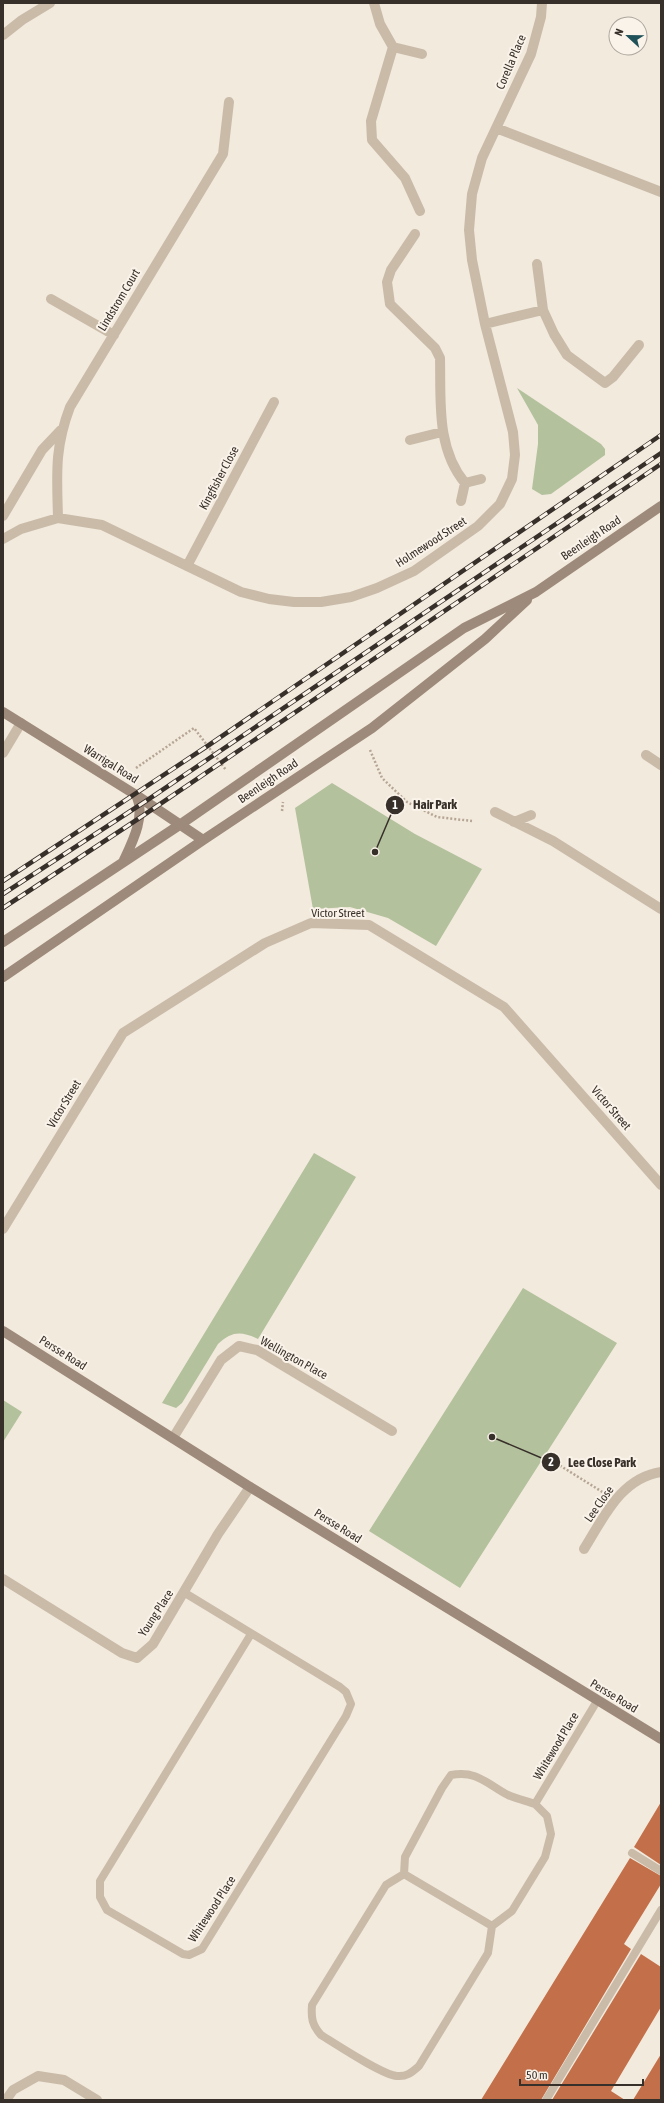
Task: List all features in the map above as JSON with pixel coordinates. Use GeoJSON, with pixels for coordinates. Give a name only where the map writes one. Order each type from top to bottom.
{"type":"FeatureCollection","features":[{"type":"Feature","properties":{"kind":"main road","name":"Beenleigh Road"},"geometry":{"type":"LineString","coordinates":[[3,942],[123,861],[181,824],[464,628],[536,592],[661,506]]}},
{"type":"Feature","properties":{"kind":"main road","name":"Beenleigh Road"},"geometry":{"type":"LineString","coordinates":[[3,977],[372,728],[485,639],[536,592]]}},
{"type":"Feature","properties":{"kind":"main road","name":"Warrigal Road"},"geometry":{"type":"LineString","coordinates":[[3,712],[136,795],[204,840]]}},
{"type":"Feature","properties":{"kind":"main road"},"geometry":{"type":"LineString","coordinates":[[123,861],[132,843],[137,825],[141,804],[136,795]]}},
{"type":"Feature","properties":{"kind":"main road","name":"Persse Road"},"geometry":{"type":"LineString","coordinates":[[3,1331],[250,1487],[661,1739]]}},
{"type":"Feature","properties":{"kind":"street"},"geometry":{"type":"LineString","coordinates":[[3,35],[22,20],[50,3]]}},
{"type":"Feature","properties":{"kind":"street"},"geometry":{"type":"LineString","coordinates":[[374,3],[380,24],[394,47],[422,54]]}},
{"type":"Feature","properties":{"kind":"street","name":"Corella Place"},"geometry":{"type":"LineString","coordinates":[[496,128],[531,54],[541,17],[542,3]]}},
{"type":"Feature","properties":{"kind":"street"},"geometry":{"type":"LineString","coordinates":[[394,47],[371,121],[372,140],[404,178],[420,211]]}},
{"type":"Feature","properties":{"kind":"street","name":"Lindstrom Court"},"geometry":{"type":"LineString","coordinates":[[58,518],[57,454],[61,430],[70,407],[223,154],[229,102]]}},
{"type":"Feature","properties":{"kind":"street"},"geometry":{"type":"LineString","coordinates":[[496,128],[661,192]]}},
{"type":"Feature","properties":{"kind":"street","name":"Holmewood Street"},"geometry":{"type":"LineString","coordinates":[[3,539],[21,529],[58,518],[102,525],[241,592],[269,599],[294,602],[321,602],[351,597],[378,588],[414,571],[478,526],[500,504],[512,479],[515,455],[513,432],[484,324],[472,260],[469,230],[472,194],[482,158],[496,128]]}},
{"type":"Feature","properties":{"kind":"street"},"geometry":{"type":"LineString","coordinates":[[415,234],[391,270],[387,282],[390,304],[435,348],[440,358],[442,432],[454,469],[465,482]]}},
{"type":"Feature","properties":{"kind":"street"},"geometry":{"type":"LineString","coordinates":[[537,264],[543,310],[554,334],[567,355],[605,382],[613,377],[639,345]]}},
{"type":"Feature","properties":{"kind":"street"},"geometry":{"type":"LineString","coordinates":[[51,299],[114,335]]}},
{"type":"Feature","properties":{"kind":"street"},"geometry":{"type":"LineString","coordinates":[[484,324],[543,310]]}},
{"type":"Feature","properties":{"kind":"street","name":"Kingfisher Close"},"geometry":{"type":"LineString","coordinates":[[187,566],[274,402]]}},
{"type":"Feature","properties":{"kind":"street"},"geometry":{"type":"LineString","coordinates":[[3,516],[42,450],[61,430]]}},
{"type":"Feature","properties":{"kind":"street"},"geometry":{"type":"LineString","coordinates":[[410,440],[442,432]]}},
{"type":"Feature","properties":{"kind":"street"},"geometry":{"type":"LineString","coordinates":[[465,482],[481,479]]}},
{"type":"Feature","properties":{"kind":"street"},"geometry":{"type":"LineString","coordinates":[[461,501],[465,482]]}},
{"type":"Feature","properties":{"kind":"street"},"geometry":{"type":"LineString","coordinates":[[3,753],[21,723]]}},
{"type":"Feature","properties":{"kind":"street"},"geometry":{"type":"LineString","coordinates":[[646,755],[661,764]]}},
{"type":"Feature","properties":{"kind":"street"},"geometry":{"type":"LineString","coordinates":[[495,812],[553,841],[661,909]]}},
{"type":"Feature","properties":{"kind":"street"},"geometry":{"type":"LineString","coordinates":[[514,822],[531,815]]}},
{"type":"Feature","properties":{"kind":"street","name":"Victor Street"},"geometry":{"type":"LineString","coordinates":[[3,1229],[123,1033],[265,944],[312,923],[369,925],[504,1007],[661,1185]]}},
{"type":"Feature","properties":{"kind":"street","name":"Wellington Place"},"geometry":{"type":"LineString","coordinates":[[173,1438],[221,1360],[239,1346],[257,1350],[392,1431]]}},
{"type":"Feature","properties":{"kind":"street","name":"Lee Close"},"geometry":{"type":"LineString","coordinates":[[584,1549],[614,1500],[633,1482],[650,1474],[661,1472]]}},
{"type":"Feature","properties":{"kind":"street","name":"Young Place"},"geometry":{"type":"LineString","coordinates":[[3,1580],[122,1653],[137,1658],[153,1644],[185,1593],[218,1534],[250,1487]]}},
{"type":"Feature","properties":{"kind":"street"},"geometry":{"type":"LineString","coordinates":[[6,2100],[12,2090],[38,2076],[64,2080],[97,2100]]}},
{"type":"Feature","properties":{"kind":"lane","name":"Whitewood Place"},"geometry":{"type":"LineString","coordinates":[[185,1593],[340,1687],[346,1692],[351,1704],[346,1716],[202,1949],[196,1954],[183,1954],[107,1910],[100,1897],[100,1881],[251,1634]]}},
{"type":"Feature","properties":{"kind":"lane","name":"Whitewood Place"},"geometry":{"type":"LineString","coordinates":[[535,1804],[597,1701]]}},
{"type":"Feature","properties":{"kind":"lane"},"geometry":{"type":"LineString","coordinates":[[462,1773],[476,1776],[509,1795],[535,1804],[547,1816],[551,1834],[545,1857],[512,1911],[492,1926],[488,1953],[419,2066],[409,2075],[397,2076],[384,2072],[321,2035],[314,2027],[311,2017],[312,2005],[386,1885],[404,1874],[405,1857],[442,1788],[451,1775],[462,1773]]}},
{"type":"Feature","properties":{"kind":"lane"},"geometry":{"type":"LineString","coordinates":[[632,1852],[661,1871]]}},
{"type":"Feature","properties":{"kind":"lane"},"geometry":{"type":"LineString","coordinates":[[404,1874],[492,1926]]}},
{"type":"Feature","properties":{"kind":"lane"},"geometry":{"type":"LineString","coordinates":[[546,2100],[661,1910]]}},
{"type":"Feature","properties":{"kind":"path"},"geometry":{"type":"LineString","coordinates":[[136,768],[194,728],[226,770]]}},
{"type":"Feature","properties":{"kind":"path"},"geometry":{"type":"LineString","coordinates":[[370,750],[382,778],[407,802],[437,817],[472,821]]}},
{"type":"Feature","properties":{"kind":"path"},"geometry":{"type":"LineString","coordinates":[[542,1455],[614,1500]]}},
{"type":"Feature","properties":{"kind":"green space"},"geometry":{"type":"Polygon","coordinates":[[[517,388],[601,444],[605,449],[605,455],[551,494],[542,495],[532,489],[538,444],[538,425],[517,388]]]}},
{"type":"Feature","properties":{"kind":"green space"},"geometry":{"type":"Polygon","coordinates":[[[332,783],[415,834],[482,869],[436,946],[388,918],[350,907],[313,909],[295,808],[332,783]]]}},
{"type":"Feature","properties":{"kind":"green space"},"geometry":{"type":"Polygon","coordinates":[[[314,1153],[356,1177],[258,1339],[247,1335],[237,1334],[223,1340],[218,1344],[182,1403],[176,1408],[162,1403],[314,1153]]]}},
{"type":"Feature","properties":{"kind":"green space"},"geometry":{"type":"Polygon","coordinates":[[[523,1288],[617,1343],[460,1588],[369,1531],[523,1288]]]}},
{"type":"Feature","properties":{"kind":"green space"},"geometry":{"type":"Polygon","coordinates":[[[3,1400],[22,1412],[3,1442],[3,1400]]]}},
{"type":"Feature","properties":{"kind":"building"},"geometry":{"type":"Polygon","coordinates":[[[661,1802],[661,1865],[634,1847],[661,1802]]]}},
{"type":"Feature","properties":{"kind":"building"},"geometry":{"type":"Polygon","coordinates":[[[630,1858],[661,1876],[661,1884],[624,1944],[631,1949],[541,2100],[481,2100],[630,1858]]]}},
{"type":"Feature","properties":{"kind":"building"},"geometry":{"type":"Polygon","coordinates":[[[641,1954],[661,1967],[661,2007],[611,2091],[625,2100],[552,2100],[641,1954]]]}},
{"type":"Feature","properties":{"kind":"building"},"geometry":{"type":"Polygon","coordinates":[[[661,2054],[661,2100],[633,2100],[661,2054]]]}},
{"type":"Feature","properties":{"kind":"railway"},"geometry":{"type":"LineString","coordinates":[[3,881],[209,745],[661,435]]}},
{"type":"Feature","properties":{"kind":"railway"},"geometry":{"type":"LineString","coordinates":[[3,894],[146,801],[661,453]]}},
{"type":"Feature","properties":{"kind":"railway"},"geometry":{"type":"LineString","coordinates":[[3,908],[138,819],[661,464]]}},
{"type":"Feature","properties":{"kind":"place","name":"Hair Park"},"geometry":{"type":"Point","coordinates":[375,852]}},
{"type":"Feature","properties":{"kind":"place","name":"Lee Close Park"},"geometry":{"type":"Point","coordinates":[492,1437]}}]}
